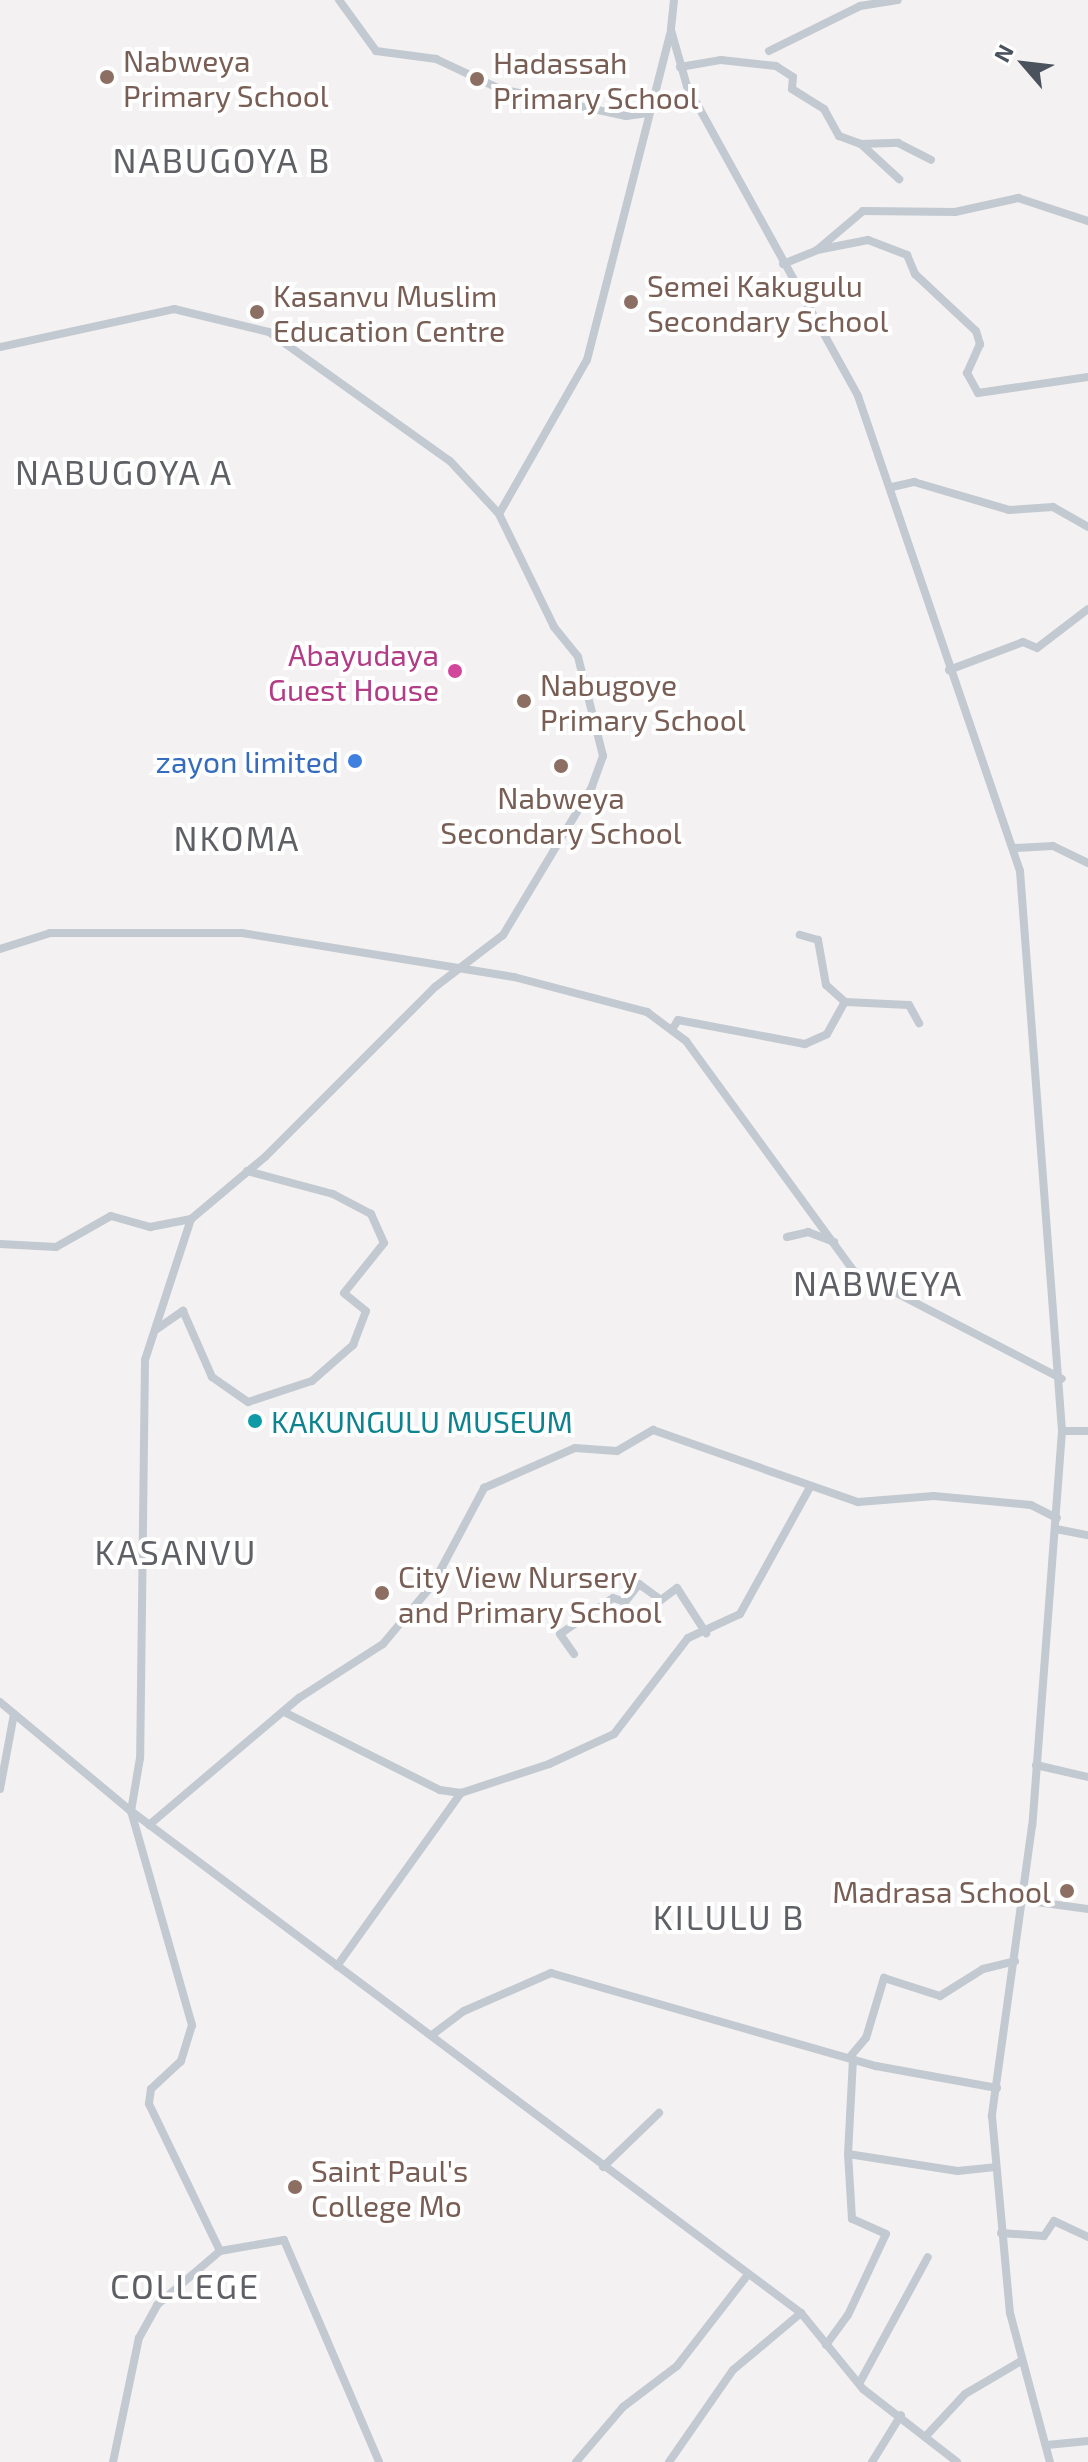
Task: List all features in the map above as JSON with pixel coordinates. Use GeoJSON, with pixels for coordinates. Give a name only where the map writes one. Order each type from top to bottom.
{"type":"FeatureCollection","features":[{"type":"Feature","properties":{"kind":"street"},"geometry":{"type":"LineString","coordinates":[[339,0],[376,51],[432,57],[500,89],[626,116],[648,113]]}},
{"type":"Feature","properties":{"kind":"street"},"geometry":{"type":"LineString","coordinates":[[499,514],[587,360],[671,30],[674,0]]}},
{"type":"Feature","properties":{"kind":"street"},"geometry":{"type":"LineString","coordinates":[[769,51],[860,6],[898,0]]}},
{"type":"Feature","properties":{"kind":"street"},"geometry":{"type":"LineString","coordinates":[[671,30],[680,67],[783,264],[847,374],[892,487],[949,670],[1015,848],[1062,1379],[1062,1431],[1036,1765],[1015,1961],[997,2088],[995,2167],[1001,2233],[1021,2361],[1050,2462]]}},
{"type":"Feature","properties":{"kind":"street"},"geometry":{"type":"LineString","coordinates":[[680,67],[721,60],[776,66],[793,77],[792,89],[824,109],[839,136],[861,144],[898,143],[931,160]]}},
{"type":"Feature","properties":{"kind":"street"},"geometry":{"type":"LineString","coordinates":[[861,144],[899,179]]}},
{"type":"Feature","properties":{"kind":"street"},"geometry":{"type":"LineString","coordinates":[[817,250],[863,211],[955,212],[1018,198],[1088,221]]}},
{"type":"Feature","properties":{"kind":"street"},"geometry":{"type":"LineString","coordinates":[[783,264],[817,250],[868,240],[907,255],[915,274],[976,331],[980,344],[967,373],[978,393],[1088,377]]}},
{"type":"Feature","properties":{"kind":"street"},"geometry":{"type":"LineString","coordinates":[[0,347],[174,309],[252,323],[450,461],[499,514],[554,627],[578,657],[603,759],[548,862],[483,953],[476,972]]}},
{"type":"Feature","properties":{"kind":"street"},"geometry":{"type":"LineString","coordinates":[[892,487],[914,482],[1009,510],[1053,507],[1088,527]]}},
{"type":"Feature","properties":{"kind":"street"},"geometry":{"type":"LineString","coordinates":[[949,670],[1023,642],[1037,648],[1088,609]]}},
{"type":"Feature","properties":{"kind":"street"},"geometry":{"type":"LineString","coordinates":[[1015,848],[1053,846],[1088,863]]}},
{"type":"Feature","properties":{"kind":"street"},"geometry":{"type":"LineString","coordinates":[[0,949],[50,933],[242,933],[476,972],[624,1005],[673,1028],[835,1243],[870,1282],[1062,1379]]}},
{"type":"Feature","properties":{"kind":"street"},"geometry":{"type":"LineString","coordinates":[[800,935],[818,940],[826,985],[845,1002],[909,1005],[919,1023]]}},
{"type":"Feature","properties":{"kind":"street"},"geometry":{"type":"LineString","coordinates":[[0,1244],[56,1247],[111,1216],[168,1227],[191,1219],[247,1171],[349,1067],[458,970],[483,953]]}},
{"type":"Feature","properties":{"kind":"street"},"geometry":{"type":"LineString","coordinates":[[673,1028],[678,1020],[805,1044],[827,1034],[845,1002]]}},
{"type":"Feature","properties":{"kind":"street"},"geometry":{"type":"LineString","coordinates":[[157,1330],[183,1311],[212,1377],[248,1402],[312,1381],[353,1345],[366,1311],[344,1293],[384,1243],[371,1214],[333,1194],[247,1171]]}},
{"type":"Feature","properties":{"kind":"street"},"geometry":{"type":"LineString","coordinates":[[191,1219],[142,1383],[140,1758],[131,1811],[192,2025],[181,2061],[151,2089],[149,2104],[220,2251]]}},
{"type":"Feature","properties":{"kind":"street"},"geometry":{"type":"LineString","coordinates":[[168,1227],[182,1242]]}},
{"type":"Feature","properties":{"kind":"street"},"geometry":{"type":"LineString","coordinates":[[787,1237],[808,1232],[835,1243]]}},
{"type":"Feature","properties":{"kind":"street"},"geometry":{"type":"LineString","coordinates":[[149,1825],[286,1713],[383,1644],[417,1608],[484,1488],[501,1475],[575,1448],[617,1451],[653,1430],[858,1502],[920,1495],[1031,1505],[1057,1518]]}},
{"type":"Feature","properties":{"kind":"street"},"geometry":{"type":"LineString","coordinates":[[1062,1431],[1088,1431]]}},
{"type":"Feature","properties":{"kind":"street"},"geometry":{"type":"LineString","coordinates":[[337,1966],[461,1793],[614,1734],[653,1690],[664,1663],[688,1638],[706,1633],[740,1614],[810,1487]]}},
{"type":"Feature","properties":{"kind":"street"},"geometry":{"type":"LineString","coordinates":[[1056,1529],[1088,1535]]}},
{"type":"Feature","properties":{"kind":"street"},"geometry":{"type":"LineString","coordinates":[[574,1654],[560,1634],[613,1598],[625,1602],[639,1584],[661,1600],[677,1588],[706,1633]]}},
{"type":"Feature","properties":{"kind":"street"},"geometry":{"type":"LineString","coordinates":[[0,1702],[149,1825],[432,2035],[746,2277],[801,2313],[860,2382],[957,2462]]}},
{"type":"Feature","properties":{"kind":"street"},"geometry":{"type":"LineString","coordinates":[[286,1713],[414,1780],[461,1793]]}},
{"type":"Feature","properties":{"kind":"street"},"geometry":{"type":"LineString","coordinates":[[0,1789],[14,1714]]}},
{"type":"Feature","properties":{"kind":"street"},"geometry":{"type":"LineString","coordinates":[[1036,1765],[1088,1777]]}},
{"type":"Feature","properties":{"kind":"street"},"geometry":{"type":"LineString","coordinates":[[1022,1900],[1088,1909]]}},
{"type":"Feature","properties":{"kind":"street"},"geometry":{"type":"LineString","coordinates":[[826,2345],[848,2315],[886,2234],[852,2219],[848,2154],[851,2058],[866,2038],[884,1978],[940,1996],[983,1969],[1015,1961]]}},
{"type":"Feature","properties":{"kind":"street"},"geometry":{"type":"LineString","coordinates":[[432,2035],[464,2011],[551,1973],[851,2058],[997,2088]]}},
{"type":"Feature","properties":{"kind":"street"},"geometry":{"type":"LineString","coordinates":[[603,2167],[659,2113]]}},
{"type":"Feature","properties":{"kind":"street"},"geometry":{"type":"LineString","coordinates":[[848,2154],[958,2171],[995,2167]]}},
{"type":"Feature","properties":{"kind":"street"},"geometry":{"type":"LineString","coordinates":[[1001,2233],[1044,2236],[1054,2221],[1088,2237]]}},
{"type":"Feature","properties":{"kind":"street"},"geometry":{"type":"LineString","coordinates":[[113,2462],[128,2367],[157,2305],[220,2251],[284,2240],[379,2462]]}},
{"type":"Feature","properties":{"kind":"street"},"geometry":{"type":"LineString","coordinates":[[860,2382],[878,2361],[928,2257]]}},
{"type":"Feature","properties":{"kind":"street"},"geometry":{"type":"LineString","coordinates":[[576,2462],[623,2407],[677,2366],[746,2277]]}},
{"type":"Feature","properties":{"kind":"street"},"geometry":{"type":"LineString","coordinates":[[669,2462],[733,2370],[801,2313]]}},
{"type":"Feature","properties":{"kind":"street"},"geometry":{"type":"LineString","coordinates":[[926,2436],[965,2394],[1021,2361]]}},
{"type":"Feature","properties":{"kind":"street"},"geometry":{"type":"LineString","coordinates":[[872,2462],[901,2415]]}},
{"type":"Feature","properties":{"kind":"street"},"geometry":{"type":"LineString","coordinates":[[1047,2445],[1088,2441]]}},
{"type":"Feature","properties":{"kind":"place","name":"Nabweya Primary School"},"geometry":{"type":"Point","coordinates":[107,77]}},
{"type":"Feature","properties":{"kind":"place","name":"Hadassah Primary School"},"geometry":{"type":"Point","coordinates":[477,79]}},
{"type":"Feature","properties":{"kind":"place","name":"Semei Kakugulu Secondary School"},"geometry":{"type":"Point","coordinates":[631,302]}},
{"type":"Feature","properties":{"kind":"place","name":"Kasanvu Muslim Education Centre"},"geometry":{"type":"Point","coordinates":[257,312]}},
{"type":"Feature","properties":{"kind":"place","name":"Abayudaya Guest House"},"geometry":{"type":"Point","coordinates":[455,671]}},
{"type":"Feature","properties":{"kind":"place","name":"Nabugoye Primary School"},"geometry":{"type":"Point","coordinates":[524,701]}},
{"type":"Feature","properties":{"kind":"place","name":"zayon limited"},"geometry":{"type":"Point","coordinates":[355,761]}},
{"type":"Feature","properties":{"kind":"place","name":"Nabweya Secondary School"},"geometry":{"type":"Point","coordinates":[561,766]}},
{"type":"Feature","properties":{"kind":"place","name":"KAKUNGULU MUSEUM"},"geometry":{"type":"Point","coordinates":[255,1421]}},
{"type":"Feature","properties":{"kind":"place","name":"City View Nursery and Primary School"},"geometry":{"type":"Point","coordinates":[382,1593]}},
{"type":"Feature","properties":{"kind":"place","name":"Madrasa School"},"geometry":{"type":"Point","coordinates":[1067,1891]}},
{"type":"Feature","properties":{"kind":"place","name":"Saint Paul's College Mo"},"geometry":{"type":"Point","coordinates":[295,2187]}},
{"type":"Feature","properties":{"kind":"district","name":"NABUGOYA B"},"geometry":{"type":"Point","coordinates":[222,160]}},
{"type":"Feature","properties":{"kind":"district","name":"NABUGOYA A"},"geometry":{"type":"Point","coordinates":[124,472]}},
{"type":"Feature","properties":{"kind":"district","name":"NKOMA"},"geometry":{"type":"Point","coordinates":[237,838]}},
{"type":"Feature","properties":{"kind":"district","name":"NABWEYA"},"geometry":{"type":"Point","coordinates":[878,1283]}},
{"type":"Feature","properties":{"kind":"district","name":"KASANVU"},"geometry":{"type":"Point","coordinates":[176,1552]}},
{"type":"Feature","properties":{"kind":"district","name":"KILULU B"},"geometry":{"type":"Point","coordinates":[729,1917]}},
{"type":"Feature","properties":{"kind":"district","name":"COLLEGE"},"geometry":{"type":"Point","coordinates":[185,2286]}}]}
